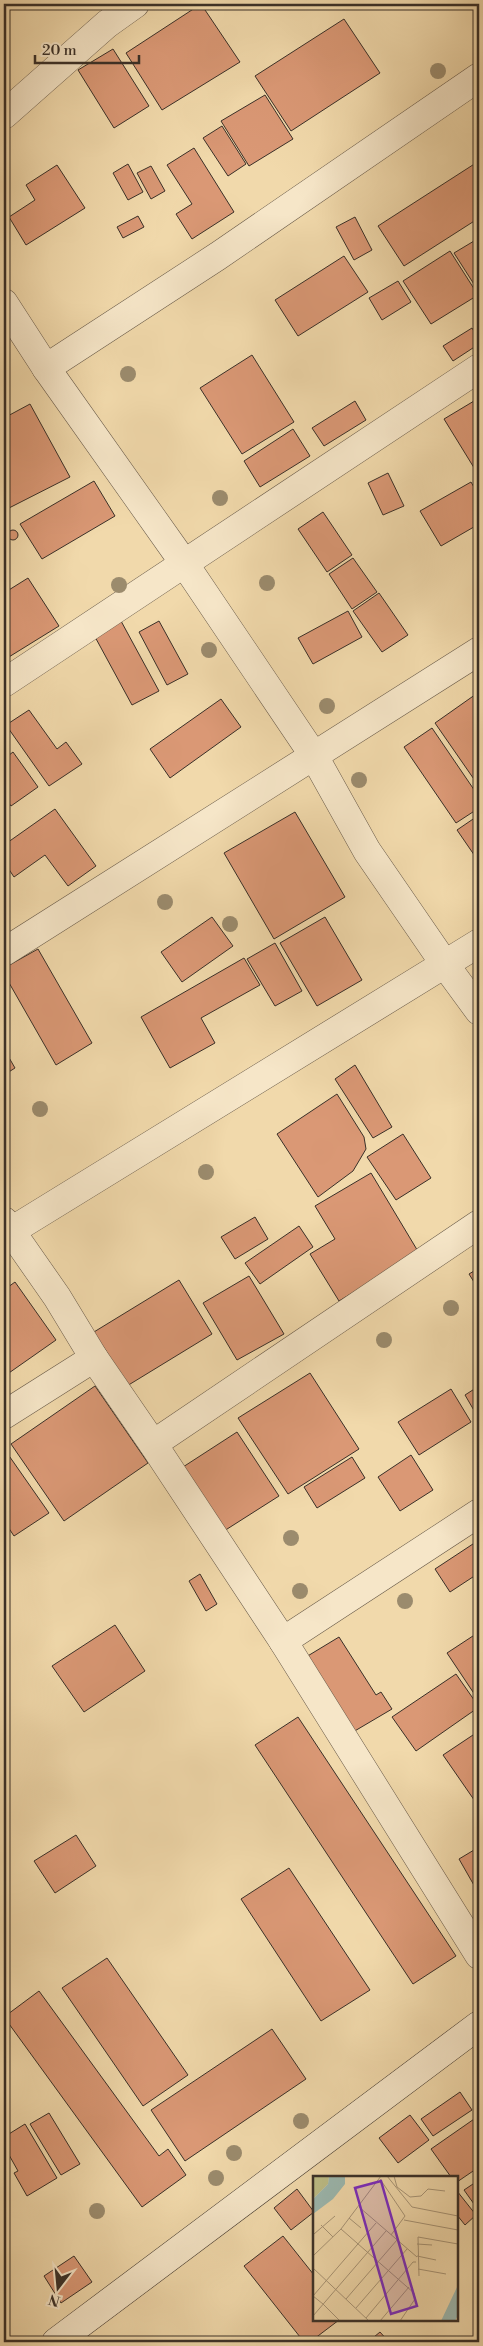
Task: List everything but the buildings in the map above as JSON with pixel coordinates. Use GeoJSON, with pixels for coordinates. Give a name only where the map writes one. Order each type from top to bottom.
{"type":"FeatureCollection","features":[{"type":"Feature","properties":{"kind":"street"},"geometry":{"type":"LineString","coordinates":[[4,115],[107,24],[135,4]]}},
{"type":"Feature","properties":{"kind":"street"},"geometry":{"type":"LineString","coordinates":[[46,368],[218,256],[479,77]]}},
{"type":"Feature","properties":{"kind":"street"},"geometry":{"type":"LineString","coordinates":[[4,303],[46,368],[184,563],[314,756],[367,851],[479,1011]]}},
{"type":"Feature","properties":{"kind":"street"},"geometry":{"type":"LineString","coordinates":[[4,683],[479,368]]}},
{"type":"Feature","properties":{"kind":"street"},"geometry":{"type":"LineString","coordinates":[[4,952],[479,651]]}},
{"type":"Feature","properties":{"kind":"street"},"geometry":{"type":"LineString","coordinates":[[479,943],[446,966],[7,1226],[57,1297],[94,1358],[283,1641],[479,1954]]}},
{"type":"Feature","properties":{"kind":"street"},"geometry":{"type":"LineString","coordinates":[[153,1444],[479,1224]]}},
{"type":"Feature","properties":{"kind":"street"},"geometry":{"type":"LineString","coordinates":[[4,1415],[94,1358]]}},
{"type":"Feature","properties":{"kind":"street"},"geometry":{"type":"LineString","coordinates":[[283,1641],[479,1513]]}},
{"type":"Feature","properties":{"kind":"street"},"geometry":{"type":"LineString","coordinates":[[56,2342],[479,2025]]}}]}
